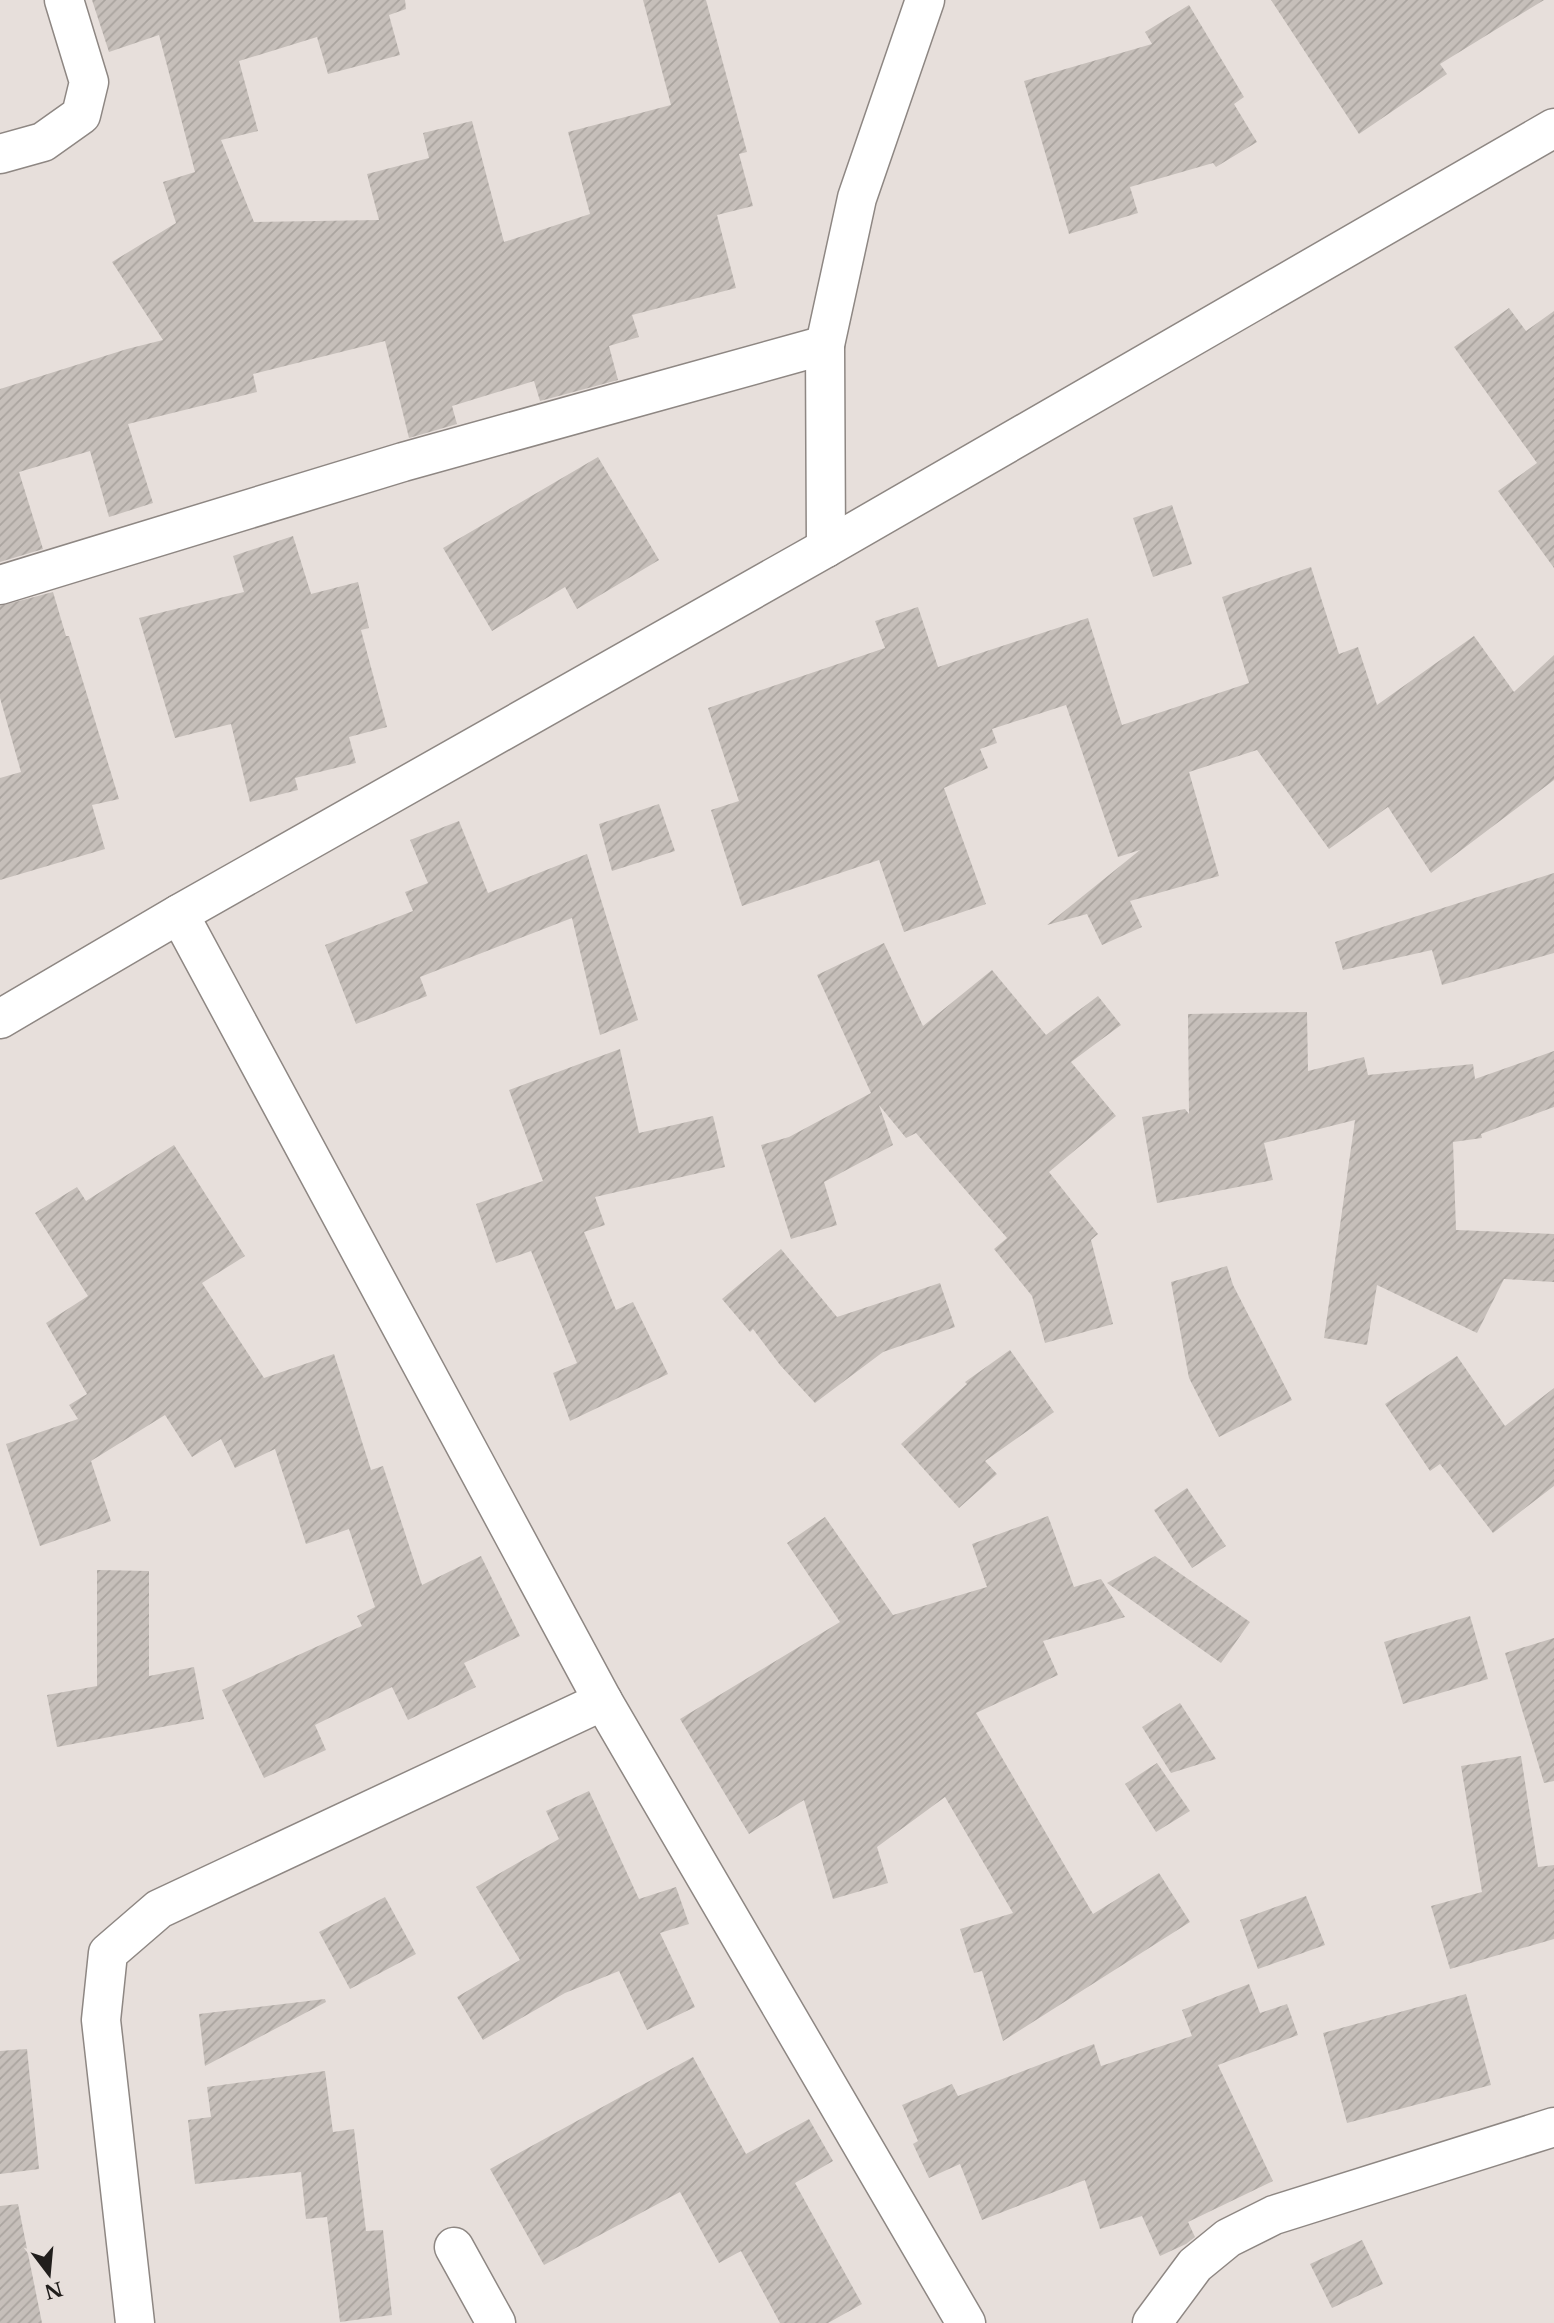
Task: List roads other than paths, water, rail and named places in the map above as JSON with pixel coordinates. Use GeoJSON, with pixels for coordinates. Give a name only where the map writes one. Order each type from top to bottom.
{"type":"FeatureCollection","features":[{"type":"Feature","properties":{"kind":"street"},"geometry":{"type":"LineString","coordinates":[[0,154],[43,142],[81,115],[89,82],[64,0]]}},
{"type":"Feature","properties":{"kind":"street"},"geometry":{"type":"LineString","coordinates":[[826,548],[825,345],[857,198],[925,0]]}},
{"type":"Feature","properties":{"kind":"street"},"geometry":{"type":"LineString","coordinates":[[0,1019],[179,914],[826,548],[1554,128]]}},
{"type":"Feature","properties":{"kind":"street"},"geometry":{"type":"LineString","coordinates":[[0,584],[403,462],[825,345]]}},
{"type":"Feature","properties":{"kind":"street"},"geometry":{"type":"LineString","coordinates":[[179,914],[603,1701],[966,2323]]}},
{"type":"Feature","properties":{"kind":"street"},"geometry":{"type":"LineString","coordinates":[[135,2323],[101,2021],[108,1953],[159,1909],[603,1701]]}},
{"type":"Feature","properties":{"kind":"street"},"geometry":{"type":"LineString","coordinates":[[1152,2323],[1195,2265],[1227,2238],[1275,2215],[1554,2127]]}},
{"type":"Feature","properties":{"kind":"street"},"geometry":{"type":"LineString","coordinates":[[454,2247],[496,2323]]}}]}
